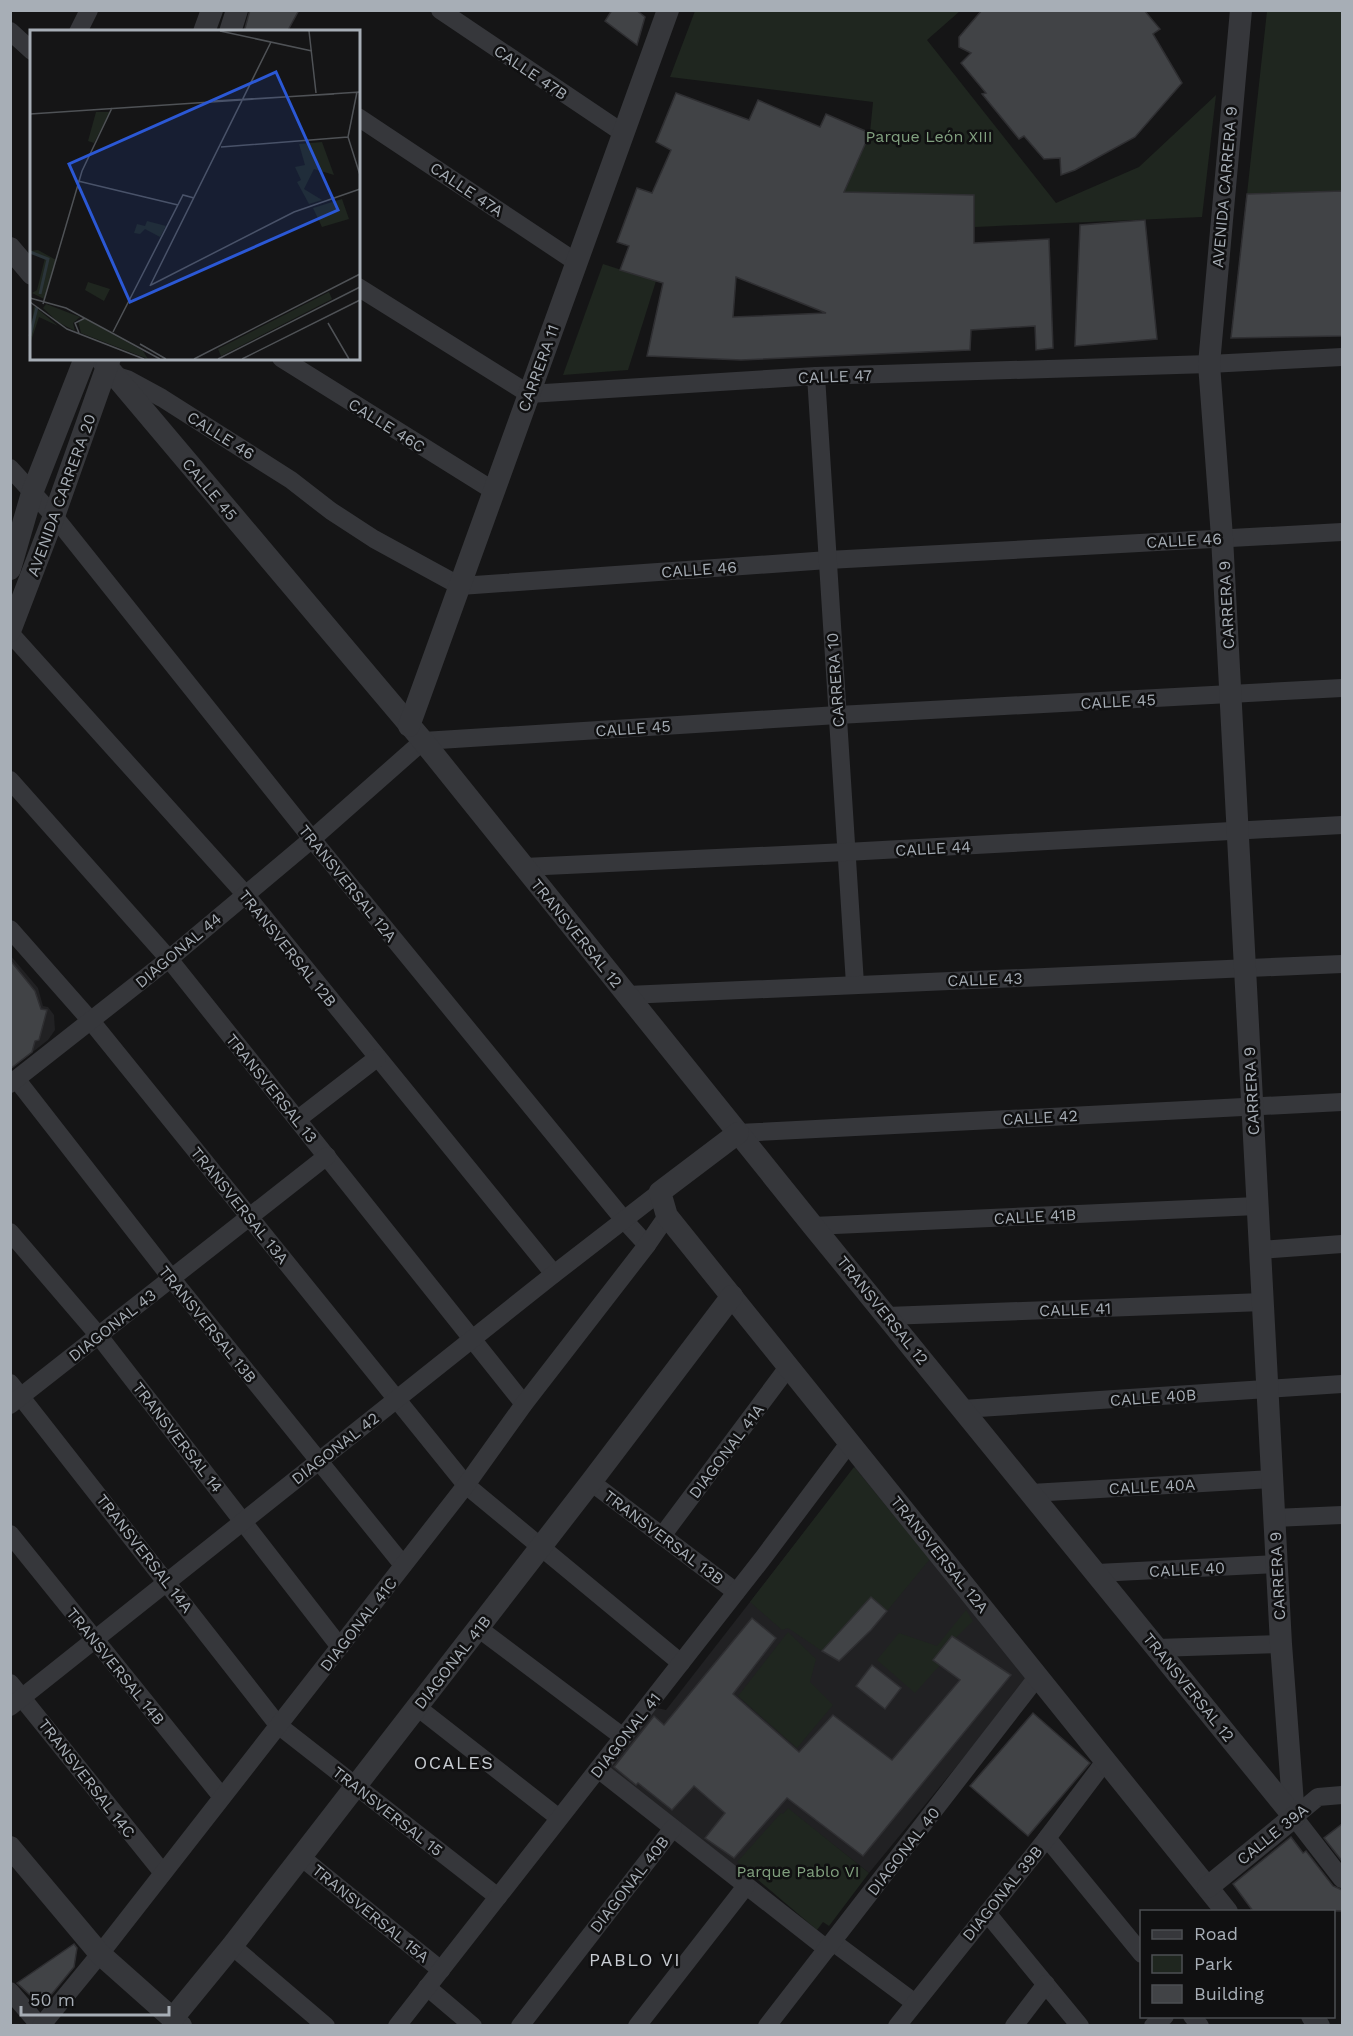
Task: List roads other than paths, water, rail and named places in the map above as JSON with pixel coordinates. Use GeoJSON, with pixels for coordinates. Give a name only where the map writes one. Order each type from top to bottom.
{"type":"FeatureCollection","features":[{"type":"Feature","properties":{"kind":"street"},"geometry":{"type":"LineString","coordinates":[[79,30],[89,10]]}},
{"type":"Feature","properties":{"kind":"street"},"geometry":{"type":"LineString","coordinates":[[205,30],[212,10]]}},
{"type":"Feature","properties":{"kind":"street","name":"CALLE 47B"},"geometry":{"type":"LineString","coordinates":[[440,10],[623,133]]}},
{"type":"Feature","properties":{"kind":"street","name":"CARRERA 11"},"geometry":{"type":"LineString","coordinates":[[416,734],[459,586],[668,10]]}},
{"type":"Feature","properties":{"kind":"street","name":"AVENIDA CARRERA 9"},"geometry":{"type":"LineString","coordinates":[[1209,364],[1241,10]]}},
{"type":"Feature","properties":{"kind":"street"},"geometry":{"type":"LineString","coordinates":[[10,31],[30,49]]}},
{"type":"Feature","properties":{"kind":"street","name":"CALLE 47A"},"geometry":{"type":"LineString","coordinates":[[360,118],[576,262]]}},
{"type":"Feature","properties":{"kind":"street"},"geometry":{"type":"LineString","coordinates":[[10,248],[30,272]]}},
{"type":"Feature","properties":{"kind":"street"},"geometry":{"type":"LineString","coordinates":[[360,288],[529,394]]}},
{"type":"Feature","properties":{"kind":"street","name":"CALLE 47"},"geometry":{"type":"LineString","coordinates":[[529,394],[816,376],[1209,364],[1342,357]]}},
{"type":"Feature","properties":{"kind":"street","name":"AVENIDA CARRERA 20"},"geometry":{"type":"LineString","coordinates":[[10,569],[32,493],[84,360]]}},
{"type":"Feature","properties":{"kind":"street","name":"CALLE 46C"},"geometry":{"type":"LineString","coordinates":[[284,360],[494,491]]}},
{"type":"Feature","properties":{"kind":"street","name":"CARRERA 9"},"geometry":{"type":"LineString","coordinates":[[1209,364],[1231,696],[1276,1564],[1294,1817]]}},
{"type":"Feature","properties":{"kind":"street","name":"AVENIDA CARRERA 20"},"geometry":{"type":"LineString","coordinates":[[10,632],[108,365]]}},
{"type":"Feature","properties":{"kind":"street","name":"CALLE 46"},"geometry":{"type":"LineString","coordinates":[[108,365],[291,480],[374,539],[459,586],[828,560],[1342,532]]}},
{"type":"Feature","properties":{"kind":"street","name":"CALLE 45"},"geometry":{"type":"LineString","coordinates":[[108,365],[416,734],[1231,696],[1342,688]]}},
{"type":"Feature","properties":{"kind":"street","name":"CARRERA 10"},"geometry":{"type":"LineString","coordinates":[[816,376],[855,984]]}},
{"type":"Feature","properties":{"kind":"street","name":"TRANSVERSAL 12A"},"geometry":{"type":"LineString","coordinates":[[10,468],[54,516],[312,839],[624,1220],[647,1245]]}},
{"type":"Feature","properties":{"kind":"street","name":"TRANSVERSAL 12B"},"geometry":{"type":"LineString","coordinates":[[10,632],[245,894],[554,1274]]}},
{"type":"Feature","properties":{"kind":"street","name":"DIAGONAL 44"},"geometry":{"type":"LineString","coordinates":[[14,1082],[169,959],[312,839],[416,734]]}},
{"type":"Feature","properties":{"kind":"street","name":"TRANSVERSAL 12"},"geometry":{"type":"LineString","coordinates":[[416,734],[813,1226],[1158,1648],[1342,1879]]}},
{"type":"Feature","properties":{"kind":"street","name":"TRANSVERSAL 13"},"geometry":{"type":"LineString","coordinates":[[10,780],[169,959],[524,1404]]}},
{"type":"Feature","properties":{"kind":"street","name":"CALLE 44"},"geometry":{"type":"LineString","coordinates":[[524,867],[1342,825]]}},
{"type":"Feature","properties":{"kind":"street","name":"TRANSVERSAL 13A"},"geometry":{"type":"LineString","coordinates":[[10,929],[91,1021],[466,1485]]}},
{"type":"Feature","properties":{"kind":"street","name":"CALLE 43"},"geometry":{"type":"LineString","coordinates":[[627,995],[1342,963]]}},
{"type":"Feature","properties":{"kind":"street"},"geometry":{"type":"LineString","coordinates":[[297,1119],[377,1058]]}},
{"type":"Feature","properties":{"kind":"street","name":"TRANSVERSAL 13B"},"geometry":{"type":"LineString","coordinates":[[14,1082],[403,1565]]}},
{"type":"Feature","properties":{"kind":"street","name":"CALLE 42"},"geometry":{"type":"LineString","coordinates":[[738,1133],[1342,1102]]}},
{"type":"Feature","properties":{"kind":"street"},"geometry":{"type":"LineString","coordinates":[[660,1192],[738,1133]]}},
{"type":"Feature","properties":{"kind":"street","name":"DIAGONAL 43"},"geometry":{"type":"LineString","coordinates":[[14,1395],[99,1336],[327,1156]]}},
{"type":"Feature","properties":{"kind":"street","name":"TRANSVERSAL 12A"},"geometry":{"type":"LineString","coordinates":[[660,1192],[667,1216],[1226,1910]]}},
{"type":"Feature","properties":{"kind":"street","name":"DIAGONAL 42"},"geometry":{"type":"LineString","coordinates":[[14,1696],[95,1639],[660,1192]]}},
{"type":"Feature","properties":{"kind":"street","name":"CALLE 41B"},"geometry":{"type":"LineString","coordinates":[[813,1226],[1257,1206]]}},
{"type":"Feature","properties":{"kind":"street","name":"DIAGONAL 41C"},"geometry":{"type":"LineString","coordinates":[[41,2025],[163,1874],[466,1485],[524,1404],[667,1216]]}},
{"type":"Feature","properties":{"kind":"street","name":"TRANSVERSAL 14"},"geometry":{"type":"LineString","coordinates":[[10,1232],[99,1336],[340,1647]]}},
{"type":"Feature","properties":{"kind":"street"},"geometry":{"type":"LineString","coordinates":[[1259,1250],[1342,1244]]}},
{"type":"Feature","properties":{"kind":"street","name":"DIAGONAL 41B"},"geometry":{"type":"LineString","coordinates":[[174,2023],[732,1296]]}},
{"type":"Feature","properties":{"kind":"street","name":"CALLE 41"},"geometry":{"type":"LineString","coordinates":[[887,1316],[1263,1302]]}},
{"type":"Feature","properties":{"kind":"street","name":"DIAGONAL 41A"},"geometry":{"type":"LineString","coordinates":[[662,1536],[789,1366]]}},
{"type":"Feature","properties":{"kind":"street","name":"CALLE 40B"},"geometry":{"type":"LineString","coordinates":[[963,1409],[1342,1384]]}},
{"type":"Feature","properties":{"kind":"street","name":"TRANSVERSAL 14A"},"geometry":{"type":"LineString","coordinates":[[14,1395],[166,1581],[278,1725]]}},
{"type":"Feature","properties":{"kind":"street","name":"DIAGONAL 41"},"geometry":{"type":"LineString","coordinates":[[397,2025],[681,1663],[850,1442]]}},
{"type":"Feature","properties":{"kind":"street","name":"CALLE 40A"},"geometry":{"type":"LineString","coordinates":[[1031,1493],[1272,1479]]}},
{"type":"Feature","properties":{"kind":"street","name":"TRANSVERSAL 13B"},"geometry":{"type":"LineString","coordinates":[[591,1482],[736,1592]]}},
{"type":"Feature","properties":{"kind":"street"},"geometry":{"type":"LineString","coordinates":[[466,1485],[681,1663]]}},
{"type":"Feature","properties":{"kind":"street"},"geometry":{"type":"LineString","coordinates":[[1274,1518],[1342,1515]]}},
{"type":"Feature","properties":{"kind":"street","name":"TRANSVERSAL 14B"},"geometry":{"type":"LineString","coordinates":[[10,1534],[222,1797]]}},
{"type":"Feature","properties":{"kind":"street","name":"CALLE 40"},"geometry":{"type":"LineString","coordinates":[[1097,1573],[1276,1564]]}},
{"type":"Feature","properties":{"kind":"street"},"geometry":{"type":"LineString","coordinates":[[478,1628],[623,1737]]}},
{"type":"Feature","properties":{"kind":"street"},"geometry":{"type":"LineString","coordinates":[[1158,1648],[1281,1644]]}},
{"type":"Feature","properties":{"kind":"street","name":"DIAGONAL 40"},"geometry":{"type":"LineString","coordinates":[[767,2025],[1038,1676]]}},
{"type":"Feature","properties":{"kind":"street","name":"TRANSVERSAL 14C"},"geometry":{"type":"LineString","coordinates":[[14,1696],[163,1874]]}},
{"type":"Feature","properties":{"kind":"street"},"geometry":{"type":"LineString","coordinates":[[417,1707],[560,1818]]}},
{"type":"Feature","properties":{"kind":"street","name":"TRANSVERSAL 15"},"geometry":{"type":"LineString","coordinates":[[278,1725],[498,1897]]}},
{"type":"Feature","properties":{"kind":"street","name":"DIAGONAL 39B"},"geometry":{"type":"LineString","coordinates":[[897,2025],[1047,1838],[1106,1760]]}},
{"type":"Feature","properties":{"kind":"street"},"geometry":{"type":"LineString","coordinates":[[598,1769],[746,1886],[915,2003]]}},
{"type":"Feature","properties":{"kind":"street","name":"CALLE 39A"},"geometry":{"type":"LineString","coordinates":[[1208,1887],[1318,1797],[1342,1795]]}},
{"type":"Feature","properties":{"kind":"street","name":"DIAGONAL 40B"},"geometry":{"type":"LineString","coordinates":[[520,2025],[672,1828]]}},
{"type":"Feature","properties":{"kind":"street"},"geometry":{"type":"LineString","coordinates":[[1047,1838],[1140,1952]]}},
{"type":"Feature","properties":{"kind":"street"},"geometry":{"type":"LineString","coordinates":[[10,1847],[100,1954],[174,2023]]}},
{"type":"Feature","properties":{"kind":"street","name":"TRANSVERSAL 15A"},"geometry":{"type":"LineString","coordinates":[[301,1857],[441,1970]]}},
{"type":"Feature","properties":{"kind":"street"},"geometry":{"type":"LineString","coordinates":[[636,2025],[746,1886]]}},
{"type":"Feature","properties":{"kind":"street"},"geometry":{"type":"LineString","coordinates":[[987,1913],[1080,2025]]}},
{"type":"Feature","properties":{"kind":"street"},"geometry":{"type":"LineString","coordinates":[[232,1946],[326,2025]]}},
{"type":"Feature","properties":{"kind":"street"},"geometry":{"type":"LineString","coordinates":[[1014,2025],[1046,1984]]}},
{"type":"Feature","properties":{"kind":"street"},"geometry":{"type":"LineString","coordinates":[[427,1987],[473,2025]]}},
{"type":"Feature","properties":{"kind":"street"},"geometry":{"type":"LineString","coordinates":[[10,1991],[41,2025]]}},
{"type":"Feature","properties":{"kind":"district","name":"OCALES"},"geometry":{"type":"Point","coordinates":[454,1763]}},
{"type":"Feature","properties":{"kind":"district","name":"PABLO VI"},"geometry":{"type":"Point","coordinates":[635,1960]}},
{"type":"Feature","properties":{"kind":"park label","name":"Parque León XIII"},"geometry":{"type":"Point","coordinates":[929,136]}},
{"type":"Feature","properties":{"kind":"park label","name":"Parque Pablo VI"},"geometry":{"type":"Point","coordinates":[798,1871]}}]}
